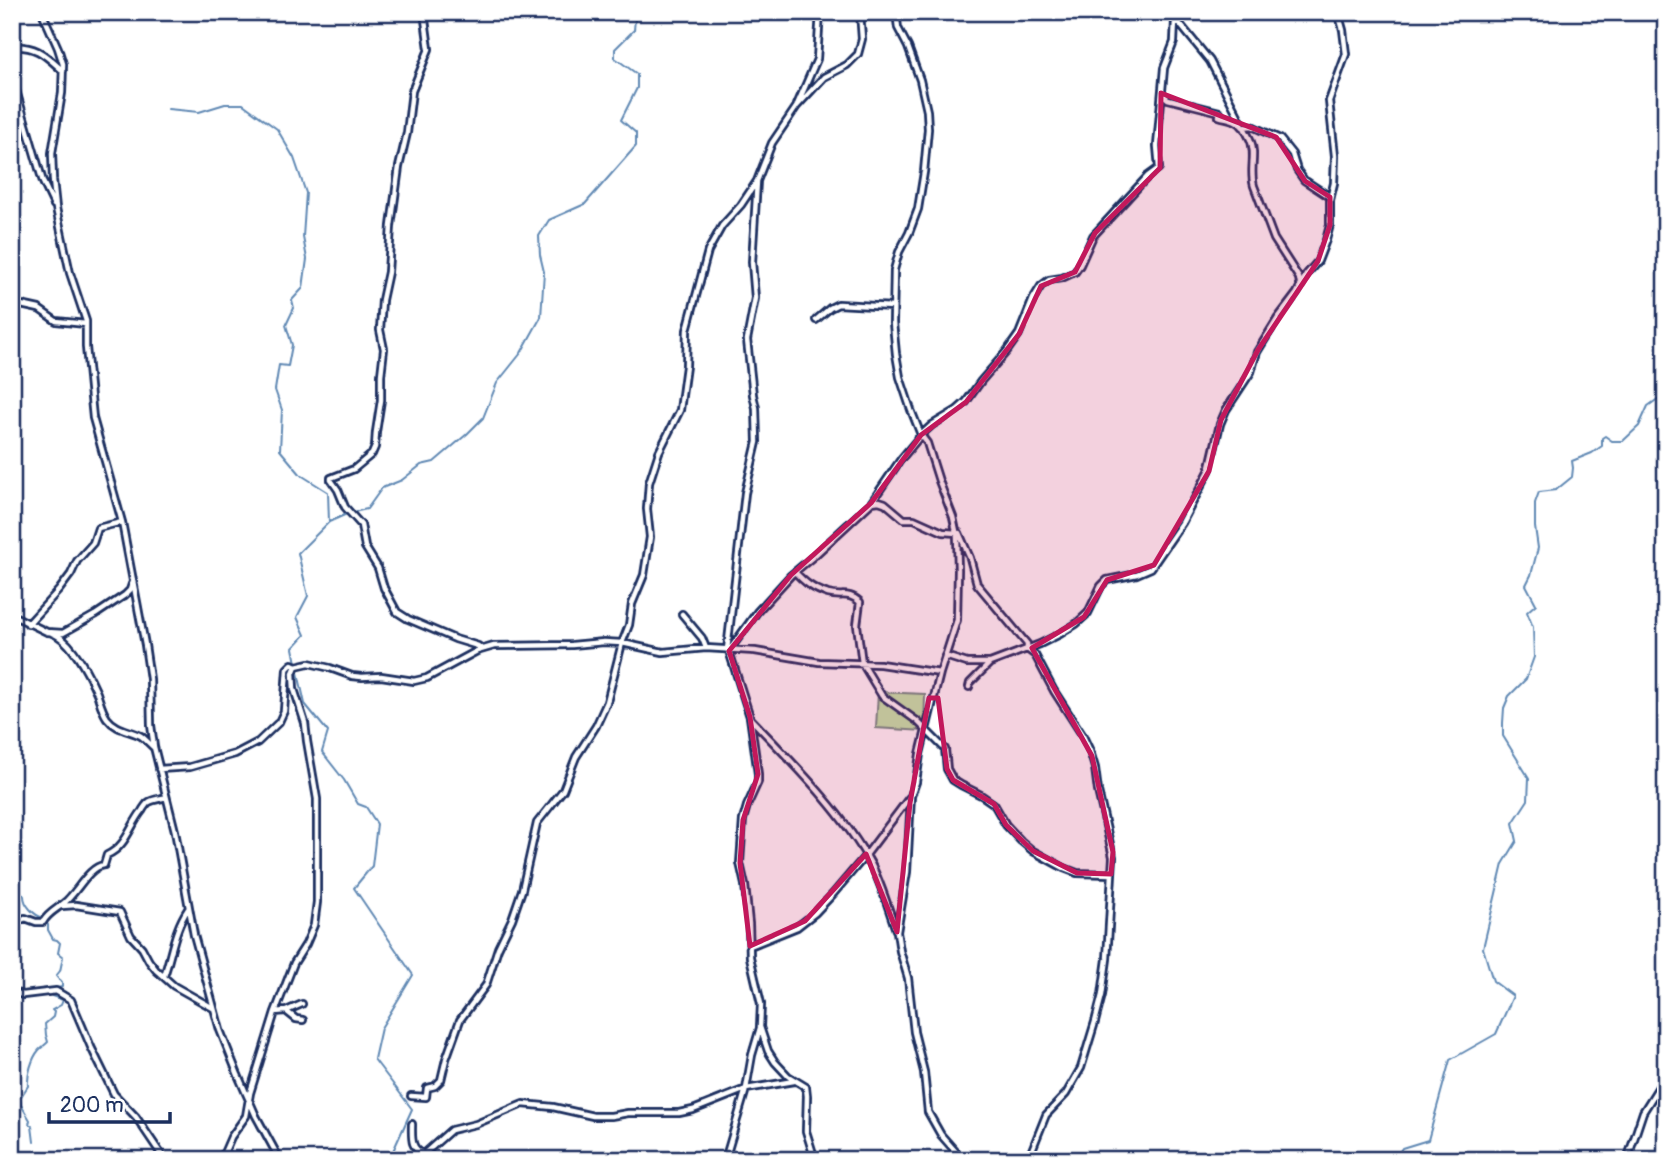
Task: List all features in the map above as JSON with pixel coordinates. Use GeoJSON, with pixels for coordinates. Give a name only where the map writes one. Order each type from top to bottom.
{"type":"FeatureCollection","features":[{"type":"Feature","properties":{"kind":"street"},"geometry":{"type":"LineString","coordinates":[[42,12],[58,48],[63,71],[60,111],[52,153],[56,208],[70,273],[86,324],[93,418],[122,522],[149,664],[154,747],[175,831],[188,909],[214,1009],[248,1099],[280,1160]]}},
{"type":"Feature","properties":{"kind":"street"},"geometry":{"type":"LineString","coordinates":[[424,12],[429,49],[412,91],[382,300],[382,400],[375,447],[372,454],[352,471],[330,479],[345,506],[361,525],[365,547],[378,568],[384,588],[397,612],[403,617],[482,649]]}},
{"type":"Feature","properties":{"kind":"street"},"geometry":{"type":"LineString","coordinates":[[797,106],[817,60],[821,12]]}},
{"type":"Feature","properties":{"kind":"street"},"geometry":{"type":"LineString","coordinates":[[411,1096],[425,1097],[427,1088],[440,1082],[460,1020],[485,987],[498,948],[512,919],[522,890],[537,824],[563,790],[576,757],[607,702],[629,625],[632,604],[642,581],[650,537],[647,509],[649,483],[659,452],[680,410],[686,366],[687,330],[708,251],[722,226],[741,205],[757,181],[772,143],[797,106],[827,75],[847,65],[858,54],[862,39],[860,12]]}},
{"type":"Feature","properties":{"kind":"street"},"geometry":{"type":"LineString","coordinates":[[896,12],[898,28],[920,80],[928,129],[916,215],[894,270],[896,354],[900,377],[921,435],[927,443],[957,533],[958,570],[958,613],[940,673],[911,796],[907,872],[897,932]]}},
{"type":"Feature","properties":{"kind":"street"},"geometry":{"type":"LineString","coordinates":[[1170,12],[1210,61],[1250,139],[1254,148],[1254,186],[1274,239],[1299,278],[1300,285]]}},
{"type":"Feature","properties":{"kind":"street"},"geometry":{"type":"LineString","coordinates":[[728,650],[757,612],[795,572],[872,502],[921,435],[966,402],[1019,334],[1041,286],[1049,280],[1075,272],[1095,233],[1148,176],[1159,168],[1157,146],[1164,68],[1174,42],[1175,20],[1180,12]]}},
{"type":"Feature","properties":{"kind":"street"},"geometry":{"type":"LineString","coordinates":[[945,656],[964,662],[990,663],[1070,628],[1093,606],[1101,586],[1107,580],[1144,572],[1154,565],[1182,523],[1209,471],[1220,424],[1226,411],[1251,372],[1258,350],[1318,261],[1326,240],[1330,225],[1335,156],[1329,101],[1346,54],[1338,12]]}},
{"type":"Feature","properties":{"kind":"street"},"geometry":{"type":"LineString","coordinates":[[12,47],[42,52],[63,71]]}},
{"type":"Feature","properties":{"kind":"street"},"geometry":{"type":"LineString","coordinates":[[12,77],[43,182],[56,208]]}},
{"type":"Feature","properties":{"kind":"street"},"geometry":{"type":"LineString","coordinates":[[1161,93],[1168,99],[1218,111],[1220,117],[1241,123],[1243,127]]}},
{"type":"Feature","properties":{"kind":"street"},"geometry":{"type":"LineString","coordinates":[[1243,127],[1252,126],[1280,139],[1292,154],[1297,170],[1304,180],[1330,197]]}},
{"type":"Feature","properties":{"kind":"street"},"geometry":{"type":"LineString","coordinates":[[725,1160],[746,1089],[760,1027],[761,1004],[750,957],[750,924],[740,863],[743,820],[758,778],[756,752],[750,717],[728,650],[745,493],[757,442],[756,408],[747,340],[755,298],[752,262],[757,181]]}},
{"type":"Feature","properties":{"kind":"street"},"geometry":{"type":"LineString","coordinates":[[12,303],[38,309],[56,321],[86,324]]}},
{"type":"Feature","properties":{"kind":"street"},"geometry":{"type":"LineString","coordinates":[[816,320],[838,304],[893,307]]}},
{"type":"Feature","properties":{"kind":"street"},"geometry":{"type":"LineString","coordinates":[[872,502],[885,503],[904,519],[913,519],[943,532],[957,533]]}},
{"type":"Feature","properties":{"kind":"street"},"geometry":{"type":"LineString","coordinates":[[28,624],[60,590],[77,561],[93,543],[99,528],[122,522]]}},
{"type":"Feature","properties":{"kind":"street"},"geometry":{"type":"LineString","coordinates":[[954,523],[970,558],[976,582],[1027,644],[1027,649],[1035,655],[1083,736],[1092,756],[1113,852],[1107,959],[1095,1022],[1081,1068],[1066,1094],[1046,1115],[1028,1160]]}},
{"type":"Feature","properties":{"kind":"street"},"geometry":{"type":"LineString","coordinates":[[795,572],[815,589],[832,595],[851,596],[860,602],[857,625],[862,663],[882,696],[917,721],[946,751],[947,769],[953,780],[994,804],[1006,825],[1026,846],[1077,873],[1111,874]]}},
{"type":"Feature","properties":{"kind":"street"},"geometry":{"type":"LineString","coordinates":[[52,633],[64,633],[95,615],[128,593],[132,580]]}},
{"type":"Feature","properties":{"kind":"street"},"geometry":{"type":"LineString","coordinates":[[682,614],[702,638],[706,648]]}},
{"type":"Feature","properties":{"kind":"street"},"geometry":{"type":"LineString","coordinates":[[12,615],[60,636],[78,659],[108,720],[154,747]]}},
{"type":"Feature","properties":{"kind":"street"},"geometry":{"type":"LineString","coordinates":[[159,769],[190,767],[235,754],[258,742],[282,717],[287,669],[292,664],[296,666],[309,663],[352,676],[381,676],[414,681],[427,678],[482,649],[503,645],[604,642],[663,652],[706,648],[762,652],[819,662],[896,666],[940,673]]}},
{"type":"Feature","properties":{"kind":"street"},"geometry":{"type":"LineString","coordinates":[[969,687],[990,663]]}},
{"type":"Feature","properties":{"kind":"street"},"geometry":{"type":"LineString","coordinates":[[221,1160],[228,1142],[246,1116],[248,1099],[275,1012],[294,963],[312,933],[317,902],[317,799],[306,723],[295,694],[293,673],[296,666]]}},
{"type":"Feature","properties":{"kind":"street"},"geometry":{"type":"LineString","coordinates":[[750,717],[822,796],[866,855],[880,884],[897,932],[908,978],[912,1023],[924,1072],[928,1112],[941,1135],[963,1160]]}},
{"type":"Feature","properties":{"kind":"street"},"geometry":{"type":"LineString","coordinates":[[750,947],[805,921],[834,894],[911,796]]}},
{"type":"Feature","properties":{"kind":"street"},"geometry":{"type":"LineString","coordinates":[[12,925],[25,918],[43,922],[96,867],[104,865],[107,855],[122,844],[134,820],[148,803],[166,797]]}},
{"type":"Feature","properties":{"kind":"street"},"geometry":{"type":"LineString","coordinates":[[61,906],[76,905],[120,912],[131,936],[156,970],[174,986],[214,1009]]}},
{"type":"Feature","properties":{"kind":"street"},"geometry":{"type":"LineString","coordinates":[[164,976],[174,937],[188,909]]}},
{"type":"Feature","properties":{"kind":"street"},"geometry":{"type":"LineString","coordinates":[[12,992],[23,995],[56,991],[71,1000],[114,1094],[141,1123],[165,1160]]}},
{"type":"Feature","properties":{"kind":"street"},"geometry":{"type":"LineString","coordinates":[[275,1012],[286,1011],[302,1004]]}},
{"type":"Feature","properties":{"kind":"street"},"geometry":{"type":"LineString","coordinates":[[286,1011],[303,1020]]}},
{"type":"Feature","properties":{"kind":"street"},"geometry":{"type":"LineString","coordinates":[[760,1027],[771,1057],[788,1076],[804,1085],[807,1092],[806,1131],[815,1160]]}},
{"type":"Feature","properties":{"kind":"street"},"geometry":{"type":"LineString","coordinates":[[1627,1160],[1643,1112],[1659,1087],[1666,1058]]}},
{"type":"Feature","properties":{"kind":"street"},"geometry":{"type":"LineString","coordinates":[[412,1124],[413,1147],[424,1154],[451,1130],[476,1124],[525,1104],[593,1116],[679,1113],[746,1089],[795,1081]]}},
{"type":"Feature","properties":{"kind":"street"},"geometry":{"type":"LineString","coordinates":[[1659,1087],[1666,1096]]}},
{"type":"Feature","properties":{"kind":"highlighted area"},"geometry":{"type":"Polygon","coordinates":[[[1161,93],[1276,137],[1305,181],[1330,197],[1330,225],[1318,261],[1258,350],[1221,420],[1209,471],[1154,565],[1107,580],[1084,617],[1032,648],[1092,756],[1113,852],[1111,874],[1077,873],[1033,851],[1006,825],[994,804],[953,780],[947,769],[938,698],[929,698],[910,803],[897,932],[866,854],[805,921],[750,946],[740,863],[743,820],[758,774],[750,717],[729,651],[791,575],[871,503],[921,435],[966,402],[1019,334],[1041,286],[1075,272],[1095,233],[1160,168],[1161,93]]]}},
{"type":"Feature","properties":{"kind":"green space"},"geometry":{"type":"Polygon","coordinates":[[[878,692],[925,694],[924,731],[876,728],[878,692]]]}},
{"type":"Feature","properties":{"kind":"waterway"},"geometry":{"type":"LineString","coordinates":[[329,522],[367,509],[382,488],[402,480],[421,465],[434,462],[483,418],[497,383],[521,353],[541,317],[544,272],[539,236],[549,220],[585,204],[636,146],[636,133],[621,120],[637,88],[637,74],[615,58],[615,49],[634,30],[638,12]]}},
{"type":"Feature","properties":{"kind":"waterway"},"geometry":{"type":"LineString","coordinates":[[168,109],[199,112],[225,104],[243,104],[277,129],[294,158],[306,193],[303,237],[307,259],[303,288],[292,300],[294,308],[286,325],[292,345],[288,366],[279,365],[275,390],[282,410],[280,450],[301,475],[328,492],[329,522],[298,553],[308,596],[297,617],[305,635],[293,648],[296,663]]}},
{"type":"Feature","properties":{"kind":"waterway"},"geometry":{"type":"LineString","coordinates":[[1394,1160],[1402,1148],[1428,1140],[1450,1060],[1496,1034],[1513,996],[1493,981],[1483,948],[1503,864],[1517,841],[1513,823],[1528,800],[1529,778],[1503,736],[1503,723],[1504,708],[1509,696],[1526,679],[1534,657],[1533,627],[1527,612],[1536,604],[1526,585],[1538,548],[1535,503],[1539,492],[1556,490],[1572,477],[1572,461],[1602,446],[1602,438],[1605,436],[1612,441],[1623,441],[1639,426],[1648,406],[1662,396],[1666,389]]}},
{"type":"Feature","properties":{"kind":"waterway"},"geometry":{"type":"LineString","coordinates":[[297,668],[305,704],[328,732],[322,752],[344,780],[358,804],[366,807],[377,824],[372,866],[354,888],[413,975],[381,1028],[374,1059],[412,1109],[389,1160]]}},
{"type":"Feature","properties":{"kind":"waterway"},"geometry":{"type":"LineString","coordinates":[[12,889],[22,893],[30,909],[43,918]]}},
{"type":"Feature","properties":{"kind":"waterway"},"geometry":{"type":"LineString","coordinates":[[34,1142],[32,1126],[20,1098],[28,1086],[34,1057],[48,1042],[45,1024],[53,1017],[52,1010],[61,1005],[63,1000],[52,996],[57,988],[62,987],[56,976],[63,957],[58,953],[60,943],[53,939],[46,922]]}}]}
